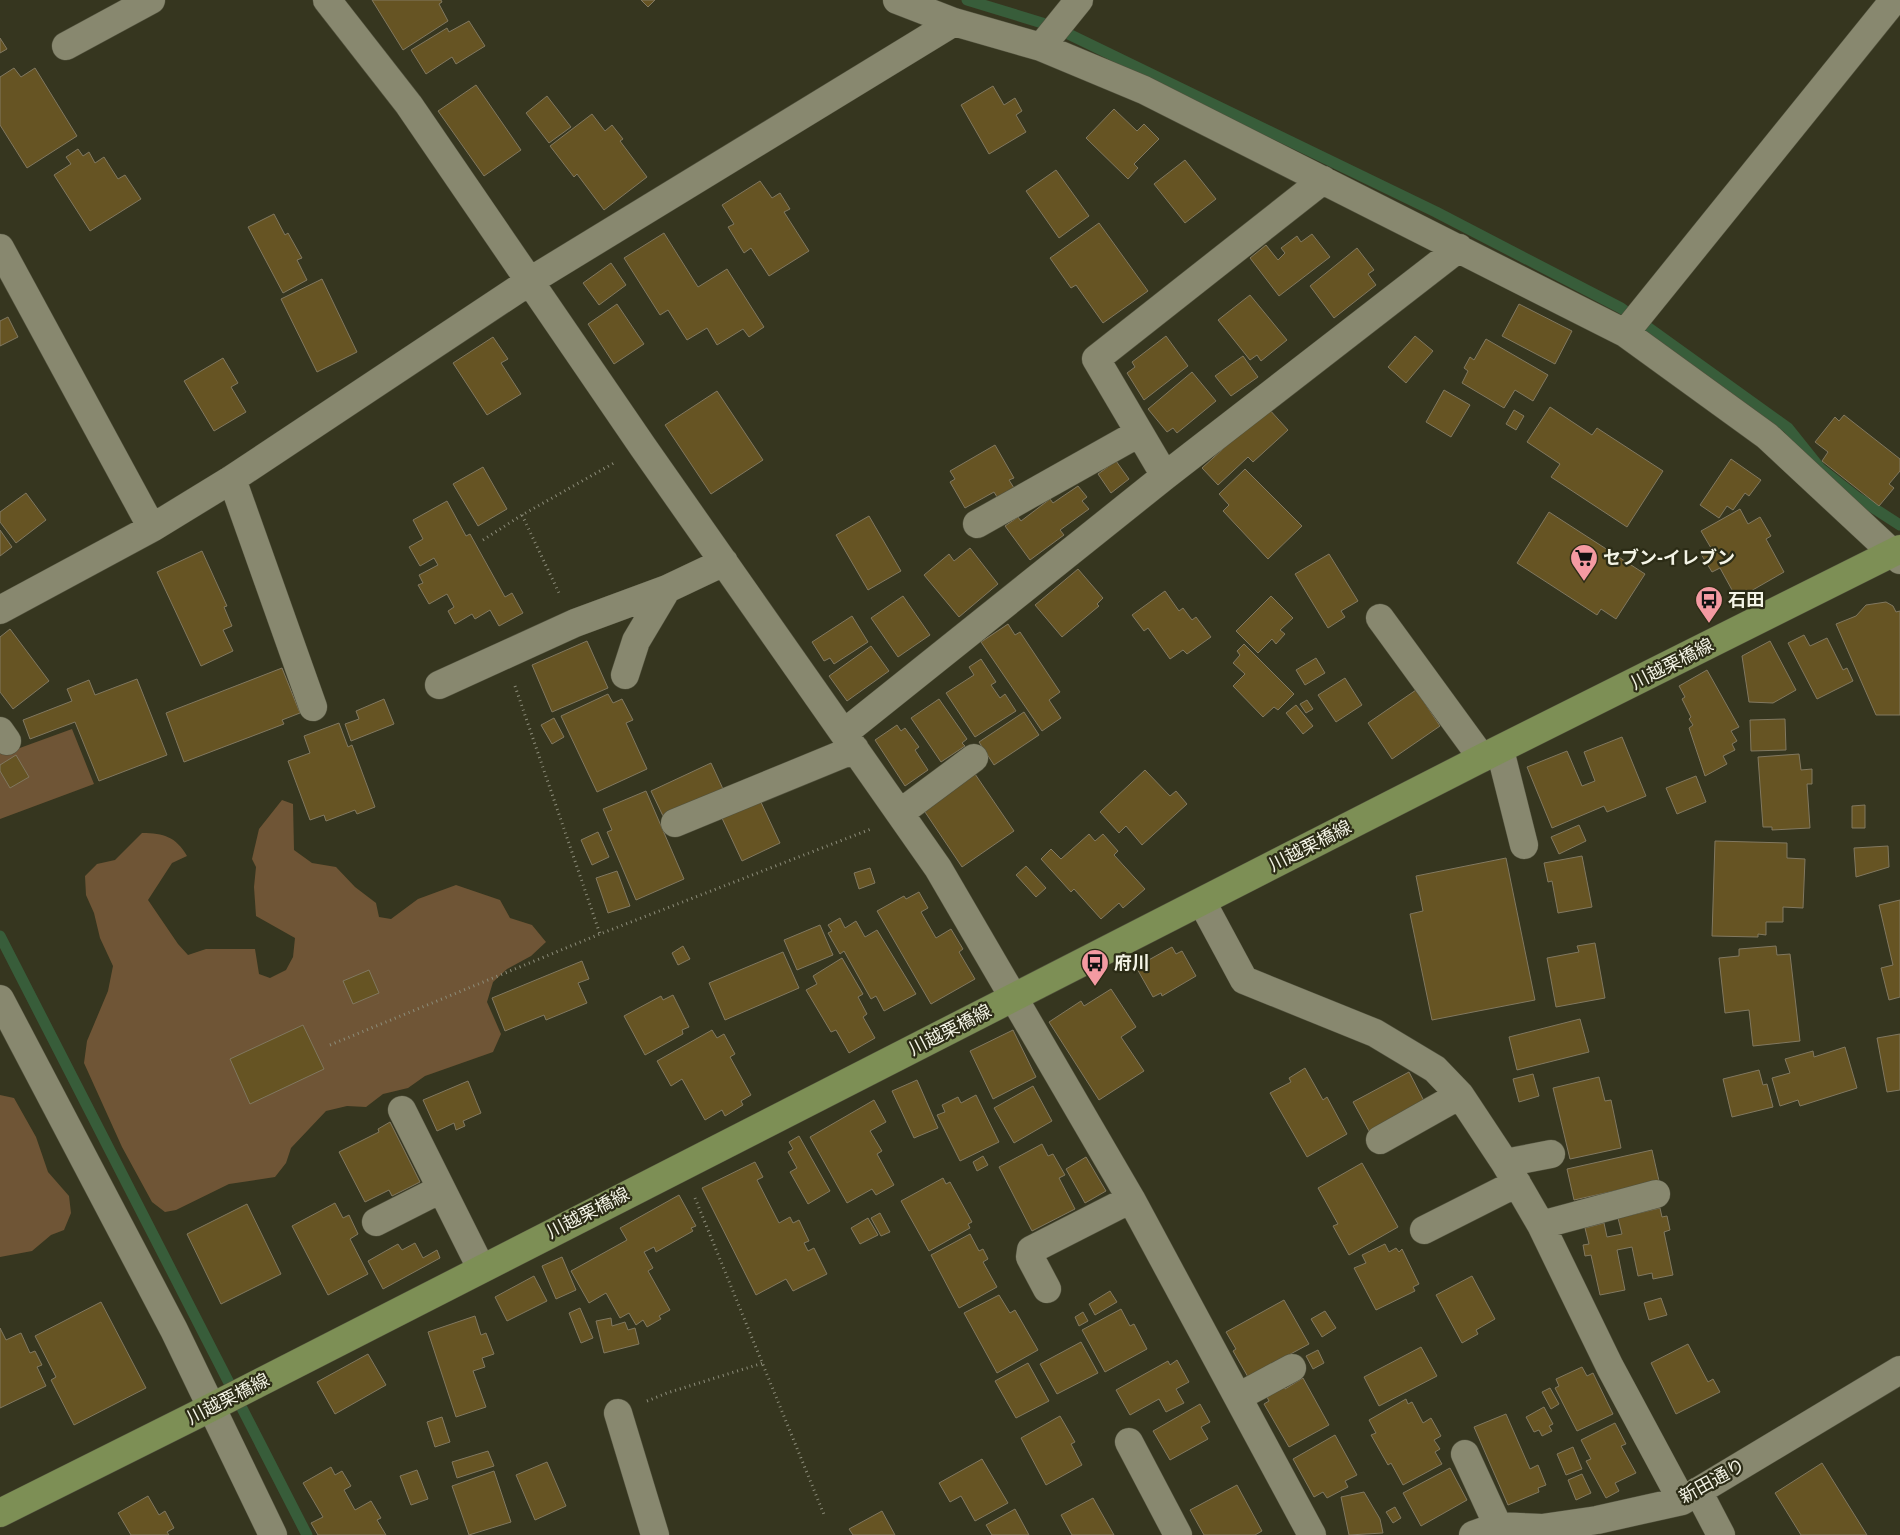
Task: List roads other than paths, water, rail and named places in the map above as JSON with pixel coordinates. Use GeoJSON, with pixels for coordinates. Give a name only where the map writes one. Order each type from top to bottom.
{"type":"FeatureCollection","features":[{"type":"Feature","properties":{"kind":"main road","name":"川越栗橋線"},"geometry":{"type":"LineString","coordinates":[[0,1513],[212,1407],[682,1165],[1491,754],[1897,554]]}},
{"type":"Feature","properties":{"kind":"street"},"geometry":{"type":"LineString","coordinates":[[66,46],[151,0]]}},
{"type":"Feature","properties":{"kind":"street"},"geometry":{"type":"LineString","coordinates":[[327,0],[409,105],[643,447],[938,868],[1015,997],[1131,1199],[1312,1535]]}},
{"type":"Feature","properties":{"kind":"street"},"geometry":{"type":"LineString","coordinates":[[897,0],[954,22],[1041,47],[1144,90],[1625,333],[1767,436],[1897,554]]}},
{"type":"Feature","properties":{"kind":"street"},"geometry":{"type":"LineString","coordinates":[[1041,47],[1079,0]]}},
{"type":"Feature","properties":{"kind":"street"},"geometry":{"type":"LineString","coordinates":[[1625,333],[1894,0]]}},
{"type":"Feature","properties":{"kind":"street"},"geometry":{"type":"LineString","coordinates":[[0,610],[152,528],[232,478],[530,281],[954,22]]}},
{"type":"Feature","properties":{"kind":"street"},"geometry":{"type":"LineString","coordinates":[[1165,476],[1096,359],[1323,180]]}},
{"type":"Feature","properties":{"kind":"street"},"geometry":{"type":"LineString","coordinates":[[675,823],[849,741],[1165,476],[1459,248]]}},
{"type":"Feature","properties":{"kind":"street"},"geometry":{"type":"LineString","coordinates":[[1,252],[152,528]]}},
{"type":"Feature","properties":{"kind":"street"},"geometry":{"type":"LineString","coordinates":[[977,524],[1139,433]]}},
{"type":"Feature","properties":{"kind":"street"},"geometry":{"type":"LineString","coordinates":[[232,478],[313,707]]}},
{"type":"Feature","properties":{"kind":"street"},"geometry":{"type":"LineString","coordinates":[[440,685],[575,623],[667,589],[724,562]]}},
{"type":"Feature","properties":{"kind":"street"},"geometry":{"type":"LineString","coordinates":[[625,675],[636,641],[667,589]]}},
{"type":"Feature","properties":{"kind":"street"},"geometry":{"type":"LineString","coordinates":[[1380,618],[1491,754],[1524,845]]}},
{"type":"Feature","properties":{"kind":"street"},"geometry":{"type":"LineString","coordinates":[[900,813],[974,758]]}},
{"type":"Feature","properties":{"kind":"street"},"geometry":{"type":"LineString","coordinates":[[1202,902],[1244,980],[1375,1033],[1435,1069],[1460,1095],[1511,1173],[1541,1225],[1610,1367],[1690,1496],[1721,1535]]}},
{"type":"Feature","properties":{"kind":"street"},"geometry":{"type":"LineString","coordinates":[[0,999],[174,1330],[274,1535]]}},
{"type":"Feature","properties":{"kind":"street"},"geometry":{"type":"LineString","coordinates":[[1380,1140],[1460,1095]]}},
{"type":"Feature","properties":{"kind":"street"},"geometry":{"type":"LineString","coordinates":[[402,1110],[482,1268]]}},
{"type":"Feature","properties":{"kind":"street"},"geometry":{"type":"LineString","coordinates":[[1424,1230],[1511,1173],[1551,1154]]}},
{"type":"Feature","properties":{"kind":"street"},"geometry":{"type":"LineString","coordinates":[[376,1222],[441,1189]]}},
{"type":"Feature","properties":{"kind":"street"},"geometry":{"type":"LineString","coordinates":[[1541,1225],[1656,1194]]}},
{"type":"Feature","properties":{"kind":"street"},"geometry":{"type":"LineString","coordinates":[[1047,1289],[1030,1257],[1031,1250],[1131,1199]]}},
{"type":"Feature","properties":{"kind":"street"},"geometry":{"type":"LineString","coordinates":[[1238,1398],[1292,1368]]}},
{"type":"Feature","properties":{"kind":"street","name":"新田通り"},"geometry":{"type":"LineString","coordinates":[[1485,1531],[1542,1528],[1597,1520],[1690,1496],[1900,1370]]}},
{"type":"Feature","properties":{"kind":"street"},"geometry":{"type":"LineString","coordinates":[[618,1414],[655,1535]]}},
{"type":"Feature","properties":{"kind":"street"},"geometry":{"type":"LineString","coordinates":[[1129,1442],[1178,1535]]}},
{"type":"Feature","properties":{"kind":"street"},"geometry":{"type":"LineString","coordinates":[[1465,1454],[1485,1531]]}},
{"type":"Feature","properties":{"kind":"waterway"},"geometry":{"type":"LineString","coordinates":[[967,0],[1052,26],[1436,212],[1621,308],[1788,428],[1820,468],[1858,498],[1900,525]]}},
{"type":"Feature","properties":{"kind":"waterway"},"geometry":{"type":"LineString","coordinates":[[0,936],[307,1535]]}},
{"type":"Feature","properties":{"kind":"place","name":"セブン-イレブン"},"geometry":{"type":"Point","coordinates":[1584,582]}},
{"type":"Feature","properties":{"kind":"place","name":"石田"},"geometry":{"type":"Point","coordinates":[1709,624]}},
{"type":"Feature","properties":{"kind":"place","name":"府川"},"geometry":{"type":"Point","coordinates":[1095,987]}}]}
